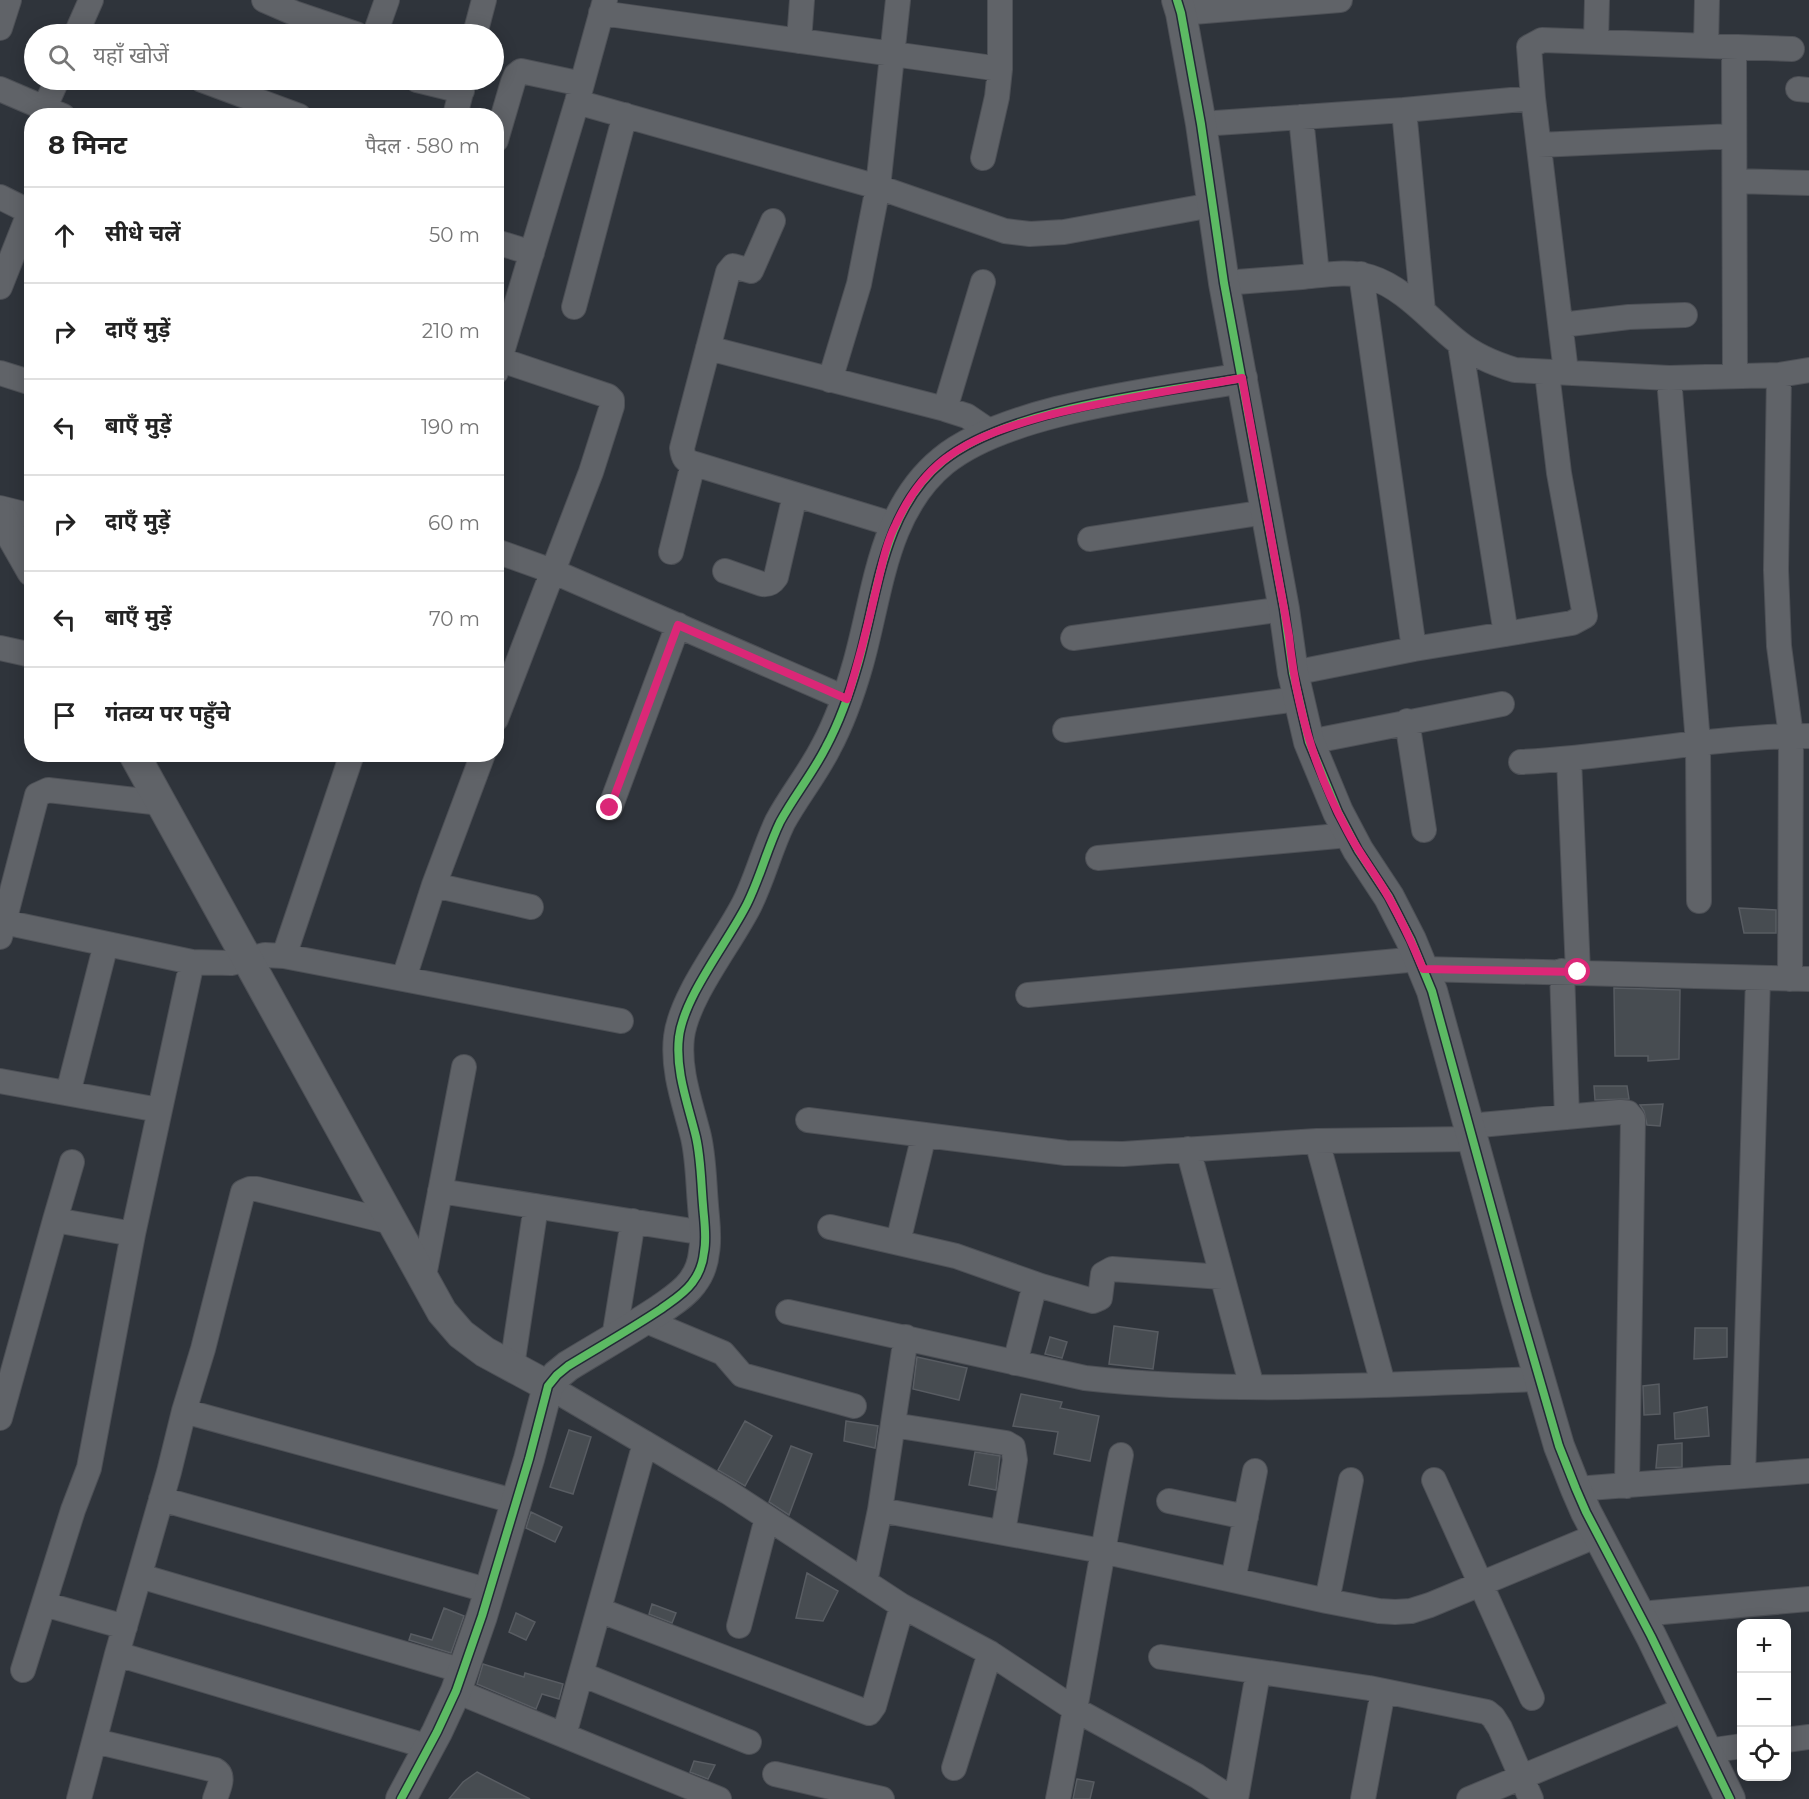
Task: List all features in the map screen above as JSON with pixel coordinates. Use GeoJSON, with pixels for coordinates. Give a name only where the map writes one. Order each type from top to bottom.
{"type":"FeatureCollection","features":[{"type":"Feature","properties":{"kind":"street"},"geometry":{"type":"LineString","coordinates":[[0,28],[9,0]]}},
{"type":"Feature","properties":{"kind":"street"},"geometry":{"type":"LineString","coordinates":[[81,24],[91,0]]}},
{"type":"Feature","properties":{"kind":"street"},"geometry":{"type":"LineString","coordinates":[[264,0],[326,24]]}},
{"type":"Feature","properties":{"kind":"street"},"geometry":{"type":"LineString","coordinates":[[379,24],[387,0]]}},
{"type":"Feature","properties":{"kind":"street"},"geometry":{"type":"LineString","coordinates":[[478,24],[484,0]]}},
{"type":"Feature","properties":{"kind":"street"},"geometry":{"type":"LineString","coordinates":[[799,41],[802,0]]}},
{"type":"Feature","properties":{"kind":"street"},"geometry":{"type":"LineString","coordinates":[[830,380],[859,284],[878,188],[898,0]]}},
{"type":"Feature","properties":{"kind":"street"},"geometry":{"type":"LineString","coordinates":[[983,158],[997,97],[1000,69],[1000,0]]}},
{"type":"Feature","properties":{"kind":"street"},"geometry":{"type":"LineString","coordinates":[[1340,0],[1179,6],[1202,124],[1224,283],[1284,609],[1295,686],[1309,742],[1338,812],[1389,897],[1421,964],[1439,1012],[1539,1379],[1559,1446],[1576,1490],[1640,1614],[1730,1799]]}},
{"type":"Feature","properties":{"kind":"street"},"geometry":{"type":"LineString","coordinates":[[1596,41],[1597,0]]}},
{"type":"Feature","properties":{"kind":"street"},"geometry":{"type":"LineString","coordinates":[[1706,46],[1707,0]]}},
{"type":"Feature","properties":{"kind":"street"},"geometry":{"type":"LineString","coordinates":[[504,349],[603,7],[799,41],[1000,69]]}},
{"type":"Feature","properties":{"kind":"street"},"geometry":{"type":"LineString","coordinates":[[1065,730],[1295,686],[1414,649],[1580,621],[1585,616],[1557,463],[1557,372],[1560,325],[1529,47],[1542,40],[1792,49]]}},
{"type":"Feature","properties":{"kind":"street"},"geometry":{"type":"LineString","coordinates":[[1734,47],[1735,375]]}},
{"type":"Feature","properties":{"kind":"street"},"geometry":{"type":"LineString","coordinates":[[504,113],[513,82],[521,71],[579,93],[625,115],[878,188],[1005,231],[1030,234],[1064,232],[1212,205]]}},
{"type":"Feature","properties":{"kind":"street"},"geometry":{"type":"LineString","coordinates":[[0,89],[47,108]]}},
{"type":"Feature","properties":{"kind":"street"},"geometry":{"type":"LineString","coordinates":[[54,108],[56,90]]}},
{"type":"Feature","properties":{"kind":"street"},"geometry":{"type":"LineString","coordinates":[[229,90],[277,108]]}},
{"type":"Feature","properties":{"kind":"street"},"geometry":{"type":"LineString","coordinates":[[457,108],[462,90]]}},
{"type":"Feature","properties":{"kind":"street"},"geometry":{"type":"LineString","coordinates":[[1202,124],[1404,110],[1533,98]]}},
{"type":"Feature","properties":{"kind":"street"},"geometry":{"type":"LineString","coordinates":[[1404,110],[1423,310]]}},
{"type":"Feature","properties":{"kind":"street"},"geometry":{"type":"LineString","coordinates":[[574,307],[625,115]]}},
{"type":"Feature","properties":{"kind":"street"},"geometry":{"type":"LineString","coordinates":[[1301,117],[1317,275]]}},
{"type":"Feature","properties":{"kind":"street"},"geometry":{"type":"LineString","coordinates":[[1539,145],[1734,136]]}},
{"type":"Feature","properties":{"kind":"street"},"geometry":{"type":"LineString","coordinates":[[1735,182],[1809,183]]}},
{"type":"Feature","properties":{"kind":"street"},"geometry":{"type":"LineString","coordinates":[[0,197],[24,209]]}},
{"type":"Feature","properties":{"kind":"street"},"geometry":{"type":"LineString","coordinates":[[773,221],[751,271],[733,266],[730,268],[682,448],[682,456],[687,462],[693,464],[895,525]]}},
{"type":"Feature","properties":{"kind":"street"},"geometry":{"type":"LineString","coordinates":[[0,287],[24,229]]}},
{"type":"Feature","properties":{"kind":"street"},"geometry":{"type":"LineString","coordinates":[[504,244],[532,253]]}},
{"type":"Feature","properties":{"kind":"street"},"geometry":{"type":"LineString","coordinates":[[1361,274],[1414,649]]}},
{"type":"Feature","properties":{"kind":"street"},"geometry":{"type":"LineString","coordinates":[[1224,283],[1317,275],[1361,274],[1384,283],[1423,310],[1460,344],[1496,365],[1515,370],[1669,378],[1779,375],[1809,370]]}},
{"type":"Feature","properties":{"kind":"street"},"geometry":{"type":"LineString","coordinates":[[945,409],[983,282]]}},
{"type":"Feature","properties":{"kind":"street"},"geometry":{"type":"LineString","coordinates":[[1560,325],[1638,316],[1685,315]]}},
{"type":"Feature","properties":{"kind":"street"},"geometry":{"type":"LineString","coordinates":[[1460,344],[1506,634]]}},
{"type":"Feature","properties":{"kind":"street"},"geometry":{"type":"LineString","coordinates":[[708,348],[945,409],[967,416],[992,433]]}},
{"type":"Feature","properties":{"kind":"street"},"geometry":{"type":"LineString","coordinates":[[504,367],[603,394],[612,400],[591,472],[504,697]]}},
{"type":"Feature","properties":{"kind":"street"},"geometry":{"type":"LineString","coordinates":[[0,373],[24,380]]}},
{"type":"Feature","properties":{"kind":"street"},"geometry":{"type":"LineString","coordinates":[[1028,995],[1421,964],[1799,979],[1800,736],[1776,608],[1779,375]]}},
{"type":"Feature","properties":{"kind":"street"},"geometry":{"type":"LineString","coordinates":[[401,1799],[460,1681],[517,1502],[548,1386],[556,1375],[568,1366],[682,1294],[692,1284],[701,1268],[705,1250],[705,1233],[697,1142],[682,1086],[678,1056],[680,1034],[686,1012],[747,903],[773,836],[786,811],[827,746],[847,699],[858,664],[884,556],[895,525],[912,496],[930,473],[945,459],[992,433],[1086,406],[1242,378]]}},
{"type":"Feature","properties":{"kind":"street"},"geometry":{"type":"LineString","coordinates":[[1669,378],[1698,743],[1700,901]]}},
{"type":"Feature","properties":{"kind":"street"},"geometry":{"type":"LineString","coordinates":[[671,552],[693,464]]}},
{"type":"Feature","properties":{"kind":"street"},"geometry":{"type":"LineString","coordinates":[[725,571],[762,584],[768,585],[772,582],[776,577],[795,495]]}},
{"type":"Feature","properties":{"kind":"street"},"geometry":{"type":"LineString","coordinates":[[0,508],[24,554]]}},
{"type":"Feature","properties":{"kind":"street"},"geometry":{"type":"LineString","coordinates":[[1090,539],[1266,512]]}},
{"type":"Feature","properties":{"kind":"street"},"geometry":{"type":"LineString","coordinates":[[504,554],[552,571],[847,699]]}},
{"type":"Feature","properties":{"kind":"street"},"geometry":{"type":"LineString","coordinates":[[1074,638],[1284,609]]}},
{"type":"Feature","properties":{"kind":"street"},"geometry":{"type":"LineString","coordinates":[[610,808],[678,625]]}},
{"type":"Feature","properties":{"kind":"street"},"geometry":{"type":"LineString","coordinates":[[0,648],[24,653]]}},
{"type":"Feature","properties":{"kind":"street"},"geometry":{"type":"LineString","coordinates":[[1309,742],[1502,704]]}},
{"type":"Feature","properties":{"kind":"street"},"geometry":{"type":"LineString","coordinates":[[1407,722],[1424,830]]}},
{"type":"Feature","properties":{"kind":"street"},"geometry":{"type":"LineString","coordinates":[[1521,762],[1569,759],[1698,743],[1800,736]]}},
{"type":"Feature","properties":{"kind":"street"},"geometry":{"type":"LineString","coordinates":[[1567,1117],[1570,971],[1569,759]]}},
{"type":"Feature","properties":{"kind":"street"},"geometry":{"type":"LineString","coordinates":[[138,762],[423,1281],[442,1312],[461,1334],[485,1352],[645,1443],[902,1606],[990,1653],[1202,1790],[1234,1799],[1258,1673]]}},
{"type":"Feature","properties":{"kind":"street"},"geometry":{"type":"LineString","coordinates":[[284,956],[349,762]]}},
{"type":"Feature","properties":{"kind":"street"},"geometry":{"type":"LineString","coordinates":[[404,978],[434,885],[480,762]]}},
{"type":"Feature","properties":{"kind":"street"},"geometry":{"type":"LineString","coordinates":[[161,803],[48,790],[37,795],[2,930],[105,944],[192,962],[217,964],[240,962],[265,955],[284,956],[621,1021]]}},
{"type":"Feature","properties":{"kind":"street"},"geometry":{"type":"LineString","coordinates":[[1098,858],[1350,835]]}},
{"type":"Feature","properties":{"kind":"street"},"geometry":{"type":"LineString","coordinates":[[434,885],[531,907]]}},
{"type":"Feature","properties":{"kind":"street"},"geometry":{"type":"LineString","coordinates":[[68,1094],[105,944]]}},
{"type":"Feature","properties":{"kind":"street"},"geometry":{"type":"LineString","coordinates":[[23,1670],[73,1510],[89,1468],[133,1234],[192,962]]}},
{"type":"Feature","properties":{"kind":"street"},"geometry":{"type":"LineString","coordinates":[[1743,1476],[1758,978]]}},
{"type":"Feature","properties":{"kind":"street"},"geometry":{"type":"LineString","coordinates":[[423,1281],[464,1067]]}},
{"type":"Feature","properties":{"kind":"street"},"geometry":{"type":"LineString","coordinates":[[0,1081],[159,1110]]}},
{"type":"Feature","properties":{"kind":"street"},"geometry":{"type":"LineString","coordinates":[[808,1120],[1066,1153],[1123,1154],[1470,1132],[1567,1117],[1628,1113],[1633,1119],[1634,1126],[1627,1485]]}},
{"type":"Feature","properties":{"kind":"street"},"geometry":{"type":"LineString","coordinates":[[898,1242],[924,1135]]}},
{"type":"Feature","properties":{"kind":"street"},"geometry":{"type":"LineString","coordinates":[[1317,1141],[1383,1384]]}},
{"type":"Feature","properties":{"kind":"street"},"geometry":{"type":"LineString","coordinates":[[1188,1149],[1252,1387]]}},
{"type":"Feature","properties":{"kind":"street"},"geometry":{"type":"LineString","coordinates":[[0,1418],[72,1162]]}},
{"type":"Feature","properties":{"kind":"street"},"geometry":{"type":"LineString","coordinates":[[79,1799],[117,1654],[203,1349],[243,1192],[257,1189],[392,1222]]}},
{"type":"Feature","properties":{"kind":"street"},"geometry":{"type":"LineString","coordinates":[[440,1191],[705,1233]]}},
{"type":"Feature","properties":{"kind":"street"},"geometry":{"type":"LineString","coordinates":[[512,1366],[536,1206]]}},
{"type":"Feature","properties":{"kind":"street"},"geometry":{"type":"LineString","coordinates":[[55,1220],[133,1234]]}},
{"type":"Feature","properties":{"kind":"street"},"geometry":{"type":"LineString","coordinates":[[614,1338],[633,1221]]}},
{"type":"Feature","properties":{"kind":"street"},"geometry":{"type":"LineString","coordinates":[[830,1227],[956,1256],[1035,1284],[1093,1301],[1100,1298],[1103,1274],[1112,1269],[1222,1277]]}},
{"type":"Feature","properties":{"kind":"street"},"geometry":{"type":"LineString","coordinates":[[1015,1363],[1035,1284]]}},
{"type":"Feature","properties":{"kind":"street"},"geometry":{"type":"LineString","coordinates":[[788,1311],[1085,1378],[1133,1384],[1252,1387],[1539,1379]]}},
{"type":"Feature","properties":{"kind":"street"},"geometry":{"type":"LineString","coordinates":[[644,1320],[723,1353],[742,1375],[854,1406]]}},
{"type":"Feature","properties":{"kind":"street"},"geometry":{"type":"LineString","coordinates":[[865,1582],[880,1510],[906,1337]]}},
{"type":"Feature","properties":{"kind":"street"},"geometry":{"type":"LineString","coordinates":[[184,1411],[517,1502]]}},
{"type":"Feature","properties":{"kind":"street"},"geometry":{"type":"LineString","coordinates":[[892,1425],[1006,1443],[1012,1447],[1016,1453],[1016,1460],[1003,1532]]}},
{"type":"Feature","properties":{"kind":"street"},"geometry":{"type":"LineString","coordinates":[[564,1735],[645,1443]]}},
{"type":"Feature","properties":{"kind":"street"},"geometry":{"type":"LineString","coordinates":[[1058,1799],[1121,1455]]}},
{"type":"Feature","properties":{"kind":"street"},"geometry":{"type":"LineString","coordinates":[[1233,1580],[1255,1471]]}},
{"type":"Feature","properties":{"kind":"street"},"geometry":{"type":"LineString","coordinates":[[1576,1490],[1809,1471]]}},
{"type":"Feature","properties":{"kind":"street"},"geometry":{"type":"LineString","coordinates":[[1327,1601],[1351,1480]]}},
{"type":"Feature","properties":{"kind":"street"},"geometry":{"type":"LineString","coordinates":[[1434,1480],[1533,1698]]}},
{"type":"Feature","properties":{"kind":"street"},"geometry":{"type":"LineString","coordinates":[[162,1499],[490,1591]]}},
{"type":"Feature","properties":{"kind":"street"},"geometry":{"type":"LineString","coordinates":[[1168,1501],[1246,1518]]}},
{"type":"Feature","properties":{"kind":"street"},"geometry":{"type":"LineString","coordinates":[[880,1510],[1102,1551],[1327,1601],[1395,1612],[1411,1611],[1598,1535]]}},
{"type":"Feature","properties":{"kind":"street"},"geometry":{"type":"LineString","coordinates":[[739,1626],[766,1518]]}},
{"type":"Feature","properties":{"kind":"street"},"geometry":{"type":"LineString","coordinates":[[140,1576],[460,1681],[564,1735],[719,1799]]}},
{"type":"Feature","properties":{"kind":"street"},"geometry":{"type":"LineString","coordinates":[[1640,1614],[1809,1599]]}},
{"type":"Feature","properties":{"kind":"street"},"geometry":{"type":"LineString","coordinates":[[44,1604],[125,1627]]}},
{"type":"Feature","properties":{"kind":"street"},"geometry":{"type":"LineString","coordinates":[[599,1610],[869,1713],[874,1706],[902,1606]]}},
{"type":"Feature","properties":{"kind":"street"},"geometry":{"type":"LineString","coordinates":[[954,1768],[990,1653]]}},
{"type":"Feature","properties":{"kind":"street"},"geometry":{"type":"LineString","coordinates":[[117,1654],[429,1747]]}},
{"type":"Feature","properties":{"kind":"street"},"geometry":{"type":"LineString","coordinates":[[1161,1657],[1383,1691],[1487,1712],[1500,1728],[1527,1788]]}},
{"type":"Feature","properties":{"kind":"street"},"geometry":{"type":"LineString","coordinates":[[581,1674],[748,1742]]}},
{"type":"Feature","properties":{"kind":"street"},"geometry":{"type":"LineString","coordinates":[[1363,1799],[1383,1691]]}},
{"type":"Feature","properties":{"kind":"street"},"geometry":{"type":"LineString","coordinates":[[1469,1799],[1527,1788],[1685,1709]]}},
{"type":"Feature","properties":{"kind":"street"},"geometry":{"type":"LineString","coordinates":[[1791,1739],[1809,1737]]}},
{"type":"Feature","properties":{"kind":"street"},"geometry":{"type":"LineString","coordinates":[[95,1741],[215,1770],[221,1776],[215,1799]]}},
{"type":"Feature","properties":{"kind":"street"},"geometry":{"type":"LineString","coordinates":[[1707,1750],[1737,1747]]}},
{"type":"Feature","properties":{"kind":"street"},"geometry":{"type":"LineString","coordinates":[[775,1774],[812,1791],[882,1799]]}},
{"type":"Feature","properties":{"kind":"building"},"geometry":{"type":"Polygon","coordinates":[[[1739,908],[1776,910],[1776,933],[1744,933],[1739,908]]]}},
{"type":"Feature","properties":{"kind":"building"},"geometry":{"type":"Polygon","coordinates":[[[1614,988],[1680,990],[1679,1059],[1648,1061],[1648,1056],[1615,1056],[1614,988]]]}},
{"type":"Feature","properties":{"kind":"building"},"geometry":{"type":"Polygon","coordinates":[[[1594,1086],[1627,1086],[1629,1099],[1595,1100],[1594,1086]]]}},
{"type":"Feature","properties":{"kind":"building"},"geometry":{"type":"Polygon","coordinates":[[[1663,1104],[1660,1126],[1647,1125],[1640,1105],[1663,1104]]]}},
{"type":"Feature","properties":{"kind":"building"},"geometry":{"type":"Polygon","coordinates":[[[1114,1326],[1158,1332],[1153,1369],[1109,1364],[1114,1326]]]}},
{"type":"Feature","properties":{"kind":"building"},"geometry":{"type":"Polygon","coordinates":[[[1695,1328],[1727,1328],[1727,1357],[1694,1359],[1695,1328]]]}},
{"type":"Feature","properties":{"kind":"building"},"geometry":{"type":"Polygon","coordinates":[[[1050,1337],[1067,1342],[1062,1358],[1045,1354],[1050,1337]]]}},
{"type":"Feature","properties":{"kind":"building"},"geometry":{"type":"Polygon","coordinates":[[[917,1357],[967,1368],[959,1400],[913,1389],[917,1357]]]}},
{"type":"Feature","properties":{"kind":"building"},"geometry":{"type":"Polygon","coordinates":[[[1659,1384],[1660,1414],[1644,1415],[1643,1386],[1659,1384]]]}},
{"type":"Feature","properties":{"kind":"building"},"geometry":{"type":"Polygon","coordinates":[[[1021,1394],[1062,1402],[1060,1408],[1099,1416],[1090,1461],[1054,1454],[1058,1432],[1013,1426],[1021,1394]]]}},
{"type":"Feature","properties":{"kind":"building"},"geometry":{"type":"Polygon","coordinates":[[[1707,1407],[1709,1436],[1675,1439],[1674,1413],[1707,1407]]]}},
{"type":"Feature","properties":{"kind":"building"},"geometry":{"type":"Polygon","coordinates":[[[745,1421],[772,1436],[745,1486],[718,1470],[745,1421]]]}},
{"type":"Feature","properties":{"kind":"building"},"geometry":{"type":"Polygon","coordinates":[[[846,1421],[878,1426],[875,1448],[844,1441],[846,1421]]]}},
{"type":"Feature","properties":{"kind":"building"},"geometry":{"type":"Polygon","coordinates":[[[569,1430],[591,1437],[573,1494],[550,1487],[569,1430]]]}},
{"type":"Feature","properties":{"kind":"building"},"geometry":{"type":"Polygon","coordinates":[[[1682,1443],[1682,1467],[1656,1468],[1658,1445],[1682,1443]]]}},
{"type":"Feature","properties":{"kind":"building"},"geometry":{"type":"Polygon","coordinates":[[[791,1446],[812,1454],[789,1515],[769,1502],[791,1446]]]}},
{"type":"Feature","properties":{"kind":"building"},"geometry":{"type":"Polygon","coordinates":[[[975,1452],[1000,1456],[996,1490],[969,1485],[975,1452]]]}},
{"type":"Feature","properties":{"kind":"building"},"geometry":{"type":"Polygon","coordinates":[[[531,1512],[562,1527],[555,1542],[526,1528],[531,1512]]]}},
{"type":"Feature","properties":{"kind":"building"},"geometry":{"type":"Polygon","coordinates":[[[807,1573],[838,1591],[823,1621],[796,1618],[807,1573]]]}},
{"type":"Feature","properties":{"kind":"building"},"geometry":{"type":"Polygon","coordinates":[[[652,1604],[676,1613],[672,1623],[649,1614],[652,1604]]]}},
{"type":"Feature","properties":{"kind":"building"},"geometry":{"type":"Polygon","coordinates":[[[444,1608],[464,1616],[451,1653],[409,1640],[411,1634],[432,1640],[444,1608]]]}},
{"type":"Feature","properties":{"kind":"building"},"geometry":{"type":"Polygon","coordinates":[[[516,1613],[535,1622],[526,1640],[509,1632],[516,1613]]]}},
{"type":"Feature","properties":{"kind":"building"},"geometry":{"type":"Polygon","coordinates":[[[483,1664],[524,1677],[525,1673],[563,1684],[559,1699],[542,1694],[536,1709],[477,1684],[483,1664]]]}},
{"type":"Feature","properties":{"kind":"building"},"geometry":{"type":"Polygon","coordinates":[[[694,1761],[715,1765],[708,1779],[690,1772],[694,1761]]]}},
{"type":"Feature","properties":{"kind":"building"},"geometry":{"type":"Polygon","coordinates":[[[477,1772],[530,1799],[449,1799],[463,1782],[477,1772]]]}},
{"type":"Feature","properties":{"kind":"building"},"geometry":{"type":"Polygon","coordinates":[[[1077,1779],[1094,1782],[1090,1799],[1073,1799],[1077,1779]]]}},
{"type":"Feature","properties":{"kind":"cycle path"},"geometry":{"type":"LineString","coordinates":[[1177,0],[1201,124],[1224,283],[1284,609],[1293,673],[1309,742],[1338,812],[1358,850],[1389,897],[1411,940],[1432,991],[1517,1301],[1559,1446],[1576,1489],[1730,1799]]}},
{"type":"Feature","properties":{"kind":"cycle path"},"geometry":{"type":"LineString","coordinates":[[401,1799],[456,1691],[482,1616],[529,1459],[548,1386],[568,1366],[678,1297],[697,1276],[703,1260],[705,1228],[698,1145],[679,1062],[679,1037],[683,1021],[698,987],[747,904],[780,822],[821,757],[836,727],[858,664],[885,555],[907,504],[923,481],[943,461],[971,443],[1005,428],[1085,405],[1242,378]]}},
{"type":"Feature","properties":{"kind":"route"},"geometry":{"type":"LineString","coordinates":[[610,808],[678,625],[847,699],[858,664],[884,556],[895,525],[912,496],[930,473],[945,459],[992,433],[1031,420],[1086,406],[1242,378],[1289,636],[1302,721],[1338,812],[1358,850],[1389,897],[1423,969],[1578,972]]}}]}
